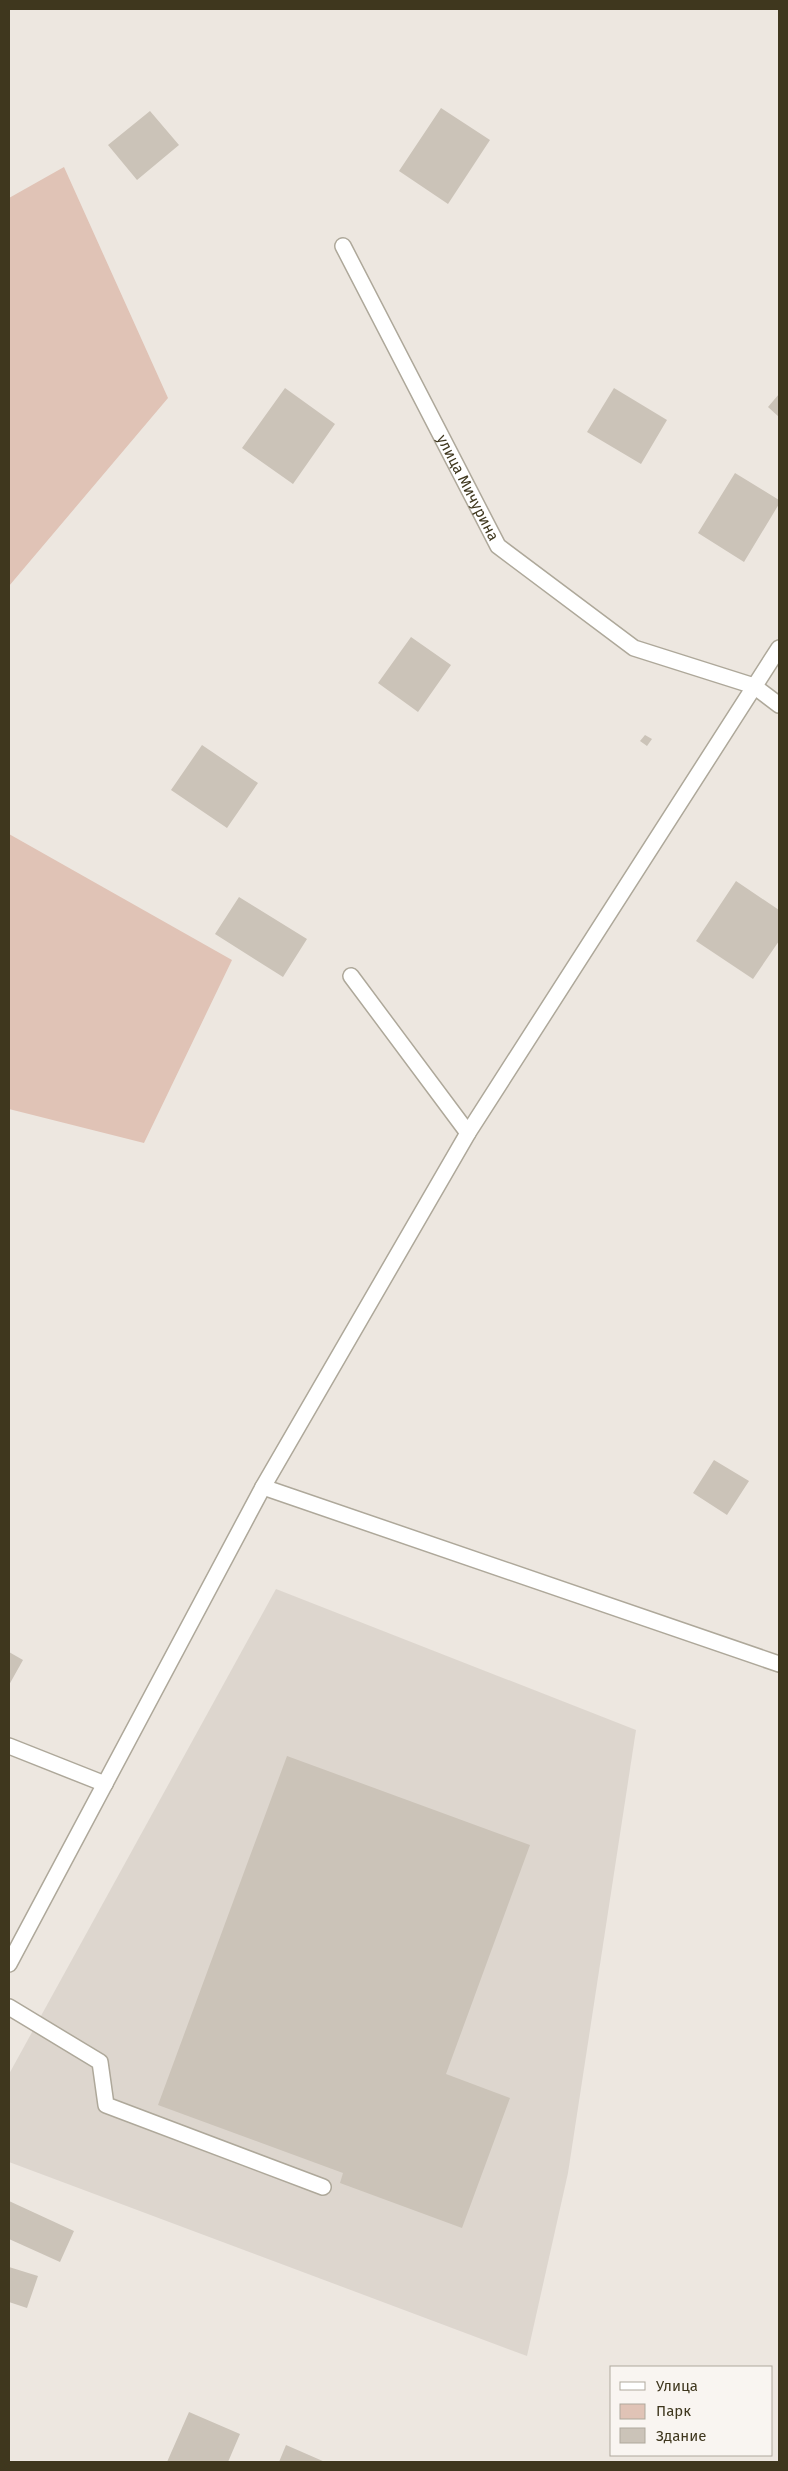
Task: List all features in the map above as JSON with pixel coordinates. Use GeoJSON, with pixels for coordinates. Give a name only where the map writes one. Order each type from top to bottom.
{"type":"FeatureCollection","features":[{"type":"Feature","properties":{"kind":"street","name":"улица Мичурина"},"geometry":{"type":"LineString","coordinates":[[343,246],[498,546],[634,648],[754,686],[779,705]]}},
{"type":"Feature","properties":{"kind":"street"},"geometry":{"type":"LineString","coordinates":[[9,1964],[263,1487],[468,1133],[779,648]]}},
{"type":"Feature","properties":{"kind":"street"},"geometry":{"type":"LineString","coordinates":[[351,976],[468,1133]]}},
{"type":"Feature","properties":{"kind":"street"},"geometry":{"type":"LineString","coordinates":[[263,1487],[779,1664]]}},
{"type":"Feature","properties":{"kind":"street"},"geometry":{"type":"LineString","coordinates":[[9,1746],[105,1784]]}},
{"type":"Feature","properties":{"kind":"street"},"geometry":{"type":"LineString","coordinates":[[9,2008],[100,2062],[106,2105],[323,2187]]}},
{"type":"Feature","properties":{"kind":"shaded area"},"geometry":{"type":"Polygon","coordinates":[[[276,1589],[636,1730],[568,2173],[527,2356],[9,2162],[9,2074],[276,1589]]]}},
{"type":"Feature","properties":{"kind":"green space"},"geometry":{"type":"Polygon","coordinates":[[[64,167],[168,398],[9,586],[9,198],[64,167]]]}},
{"type":"Feature","properties":{"kind":"green space"},"geometry":{"type":"Polygon","coordinates":[[[9,834],[232,960],[144,1143],[9,1109],[9,834]]]}},
{"type":"Feature","properties":{"kind":"building"},"geometry":{"type":"Polygon","coordinates":[[[441,108],[490,140],[448,204],[399,171],[441,108]]]}},
{"type":"Feature","properties":{"kind":"building"},"geometry":{"type":"Polygon","coordinates":[[[150,111],[179,145],[137,180],[108,145],[150,111]]]}},
{"type":"Feature","properties":{"kind":"building"},"geometry":{"type":"Polygon","coordinates":[[[285,388],[335,424],[293,484],[242,448],[285,388]]]}},
{"type":"Feature","properties":{"kind":"building"},"geometry":{"type":"Polygon","coordinates":[[[614,388],[667,420],[641,464],[587,432],[614,388]]]}},
{"type":"Feature","properties":{"kind":"building"},"geometry":{"type":"Polygon","coordinates":[[[779,394],[779,417],[768,407],[779,394]]]}},
{"type":"Feature","properties":{"kind":"building"},"geometry":{"type":"Polygon","coordinates":[[[735,473],[779,500],[779,504],[744,562],[698,533],[735,473]]]}},
{"type":"Feature","properties":{"kind":"building"},"geometry":{"type":"Polygon","coordinates":[[[411,637],[451,665],[418,712],[378,683],[411,637]]]}},
{"type":"Feature","properties":{"kind":"building"},"geometry":{"type":"Polygon","coordinates":[[[645,735],[652,739],[647,746],[640,741],[645,735]]]}},
{"type":"Feature","properties":{"kind":"building"},"geometry":{"type":"Polygon","coordinates":[[[202,745],[258,783],[227,828],[171,790],[202,745]]]}},
{"type":"Feature","properties":{"kind":"building"},"geometry":{"type":"Polygon","coordinates":[[[736,881],[779,910],[779,941],[753,979],[696,941],[736,881]]]}},
{"type":"Feature","properties":{"kind":"building"},"geometry":{"type":"Polygon","coordinates":[[[239,897],[307,939],[283,977],[215,934],[239,897]]]}},
{"type":"Feature","properties":{"kind":"building"},"geometry":{"type":"Polygon","coordinates":[[[714,1460],[749,1481],[727,1515],[693,1493],[714,1460]]]}},
{"type":"Feature","properties":{"kind":"building"},"geometry":{"type":"Polygon","coordinates":[[[9,1652],[23,1660],[9,1685],[9,1652]]]}},
{"type":"Feature","properties":{"kind":"building"},"geometry":{"type":"Polygon","coordinates":[[[287,1756],[530,1845],[446,2074],[510,2098],[462,2228],[340,2183],[343,2173],[158,2105],[287,1756]]]}},
{"type":"Feature","properties":{"kind":"building"},"geometry":{"type":"Polygon","coordinates":[[[9,2201],[74,2231],[60,2262],[9,2239],[9,2201]]]}},
{"type":"Feature","properties":{"kind":"building"},"geometry":{"type":"Polygon","coordinates":[[[9,2267],[38,2276],[27,2308],[9,2302],[9,2267]]]}},
{"type":"Feature","properties":{"kind":"building"},"geometry":{"type":"Polygon","coordinates":[[[189,2412],[240,2434],[228,2462],[167,2462],[189,2412]]]}},
{"type":"Feature","properties":{"kind":"building"},"geometry":{"type":"Polygon","coordinates":[[[286,2445],[325,2462],[279,2462],[286,2445]]]}}]}
